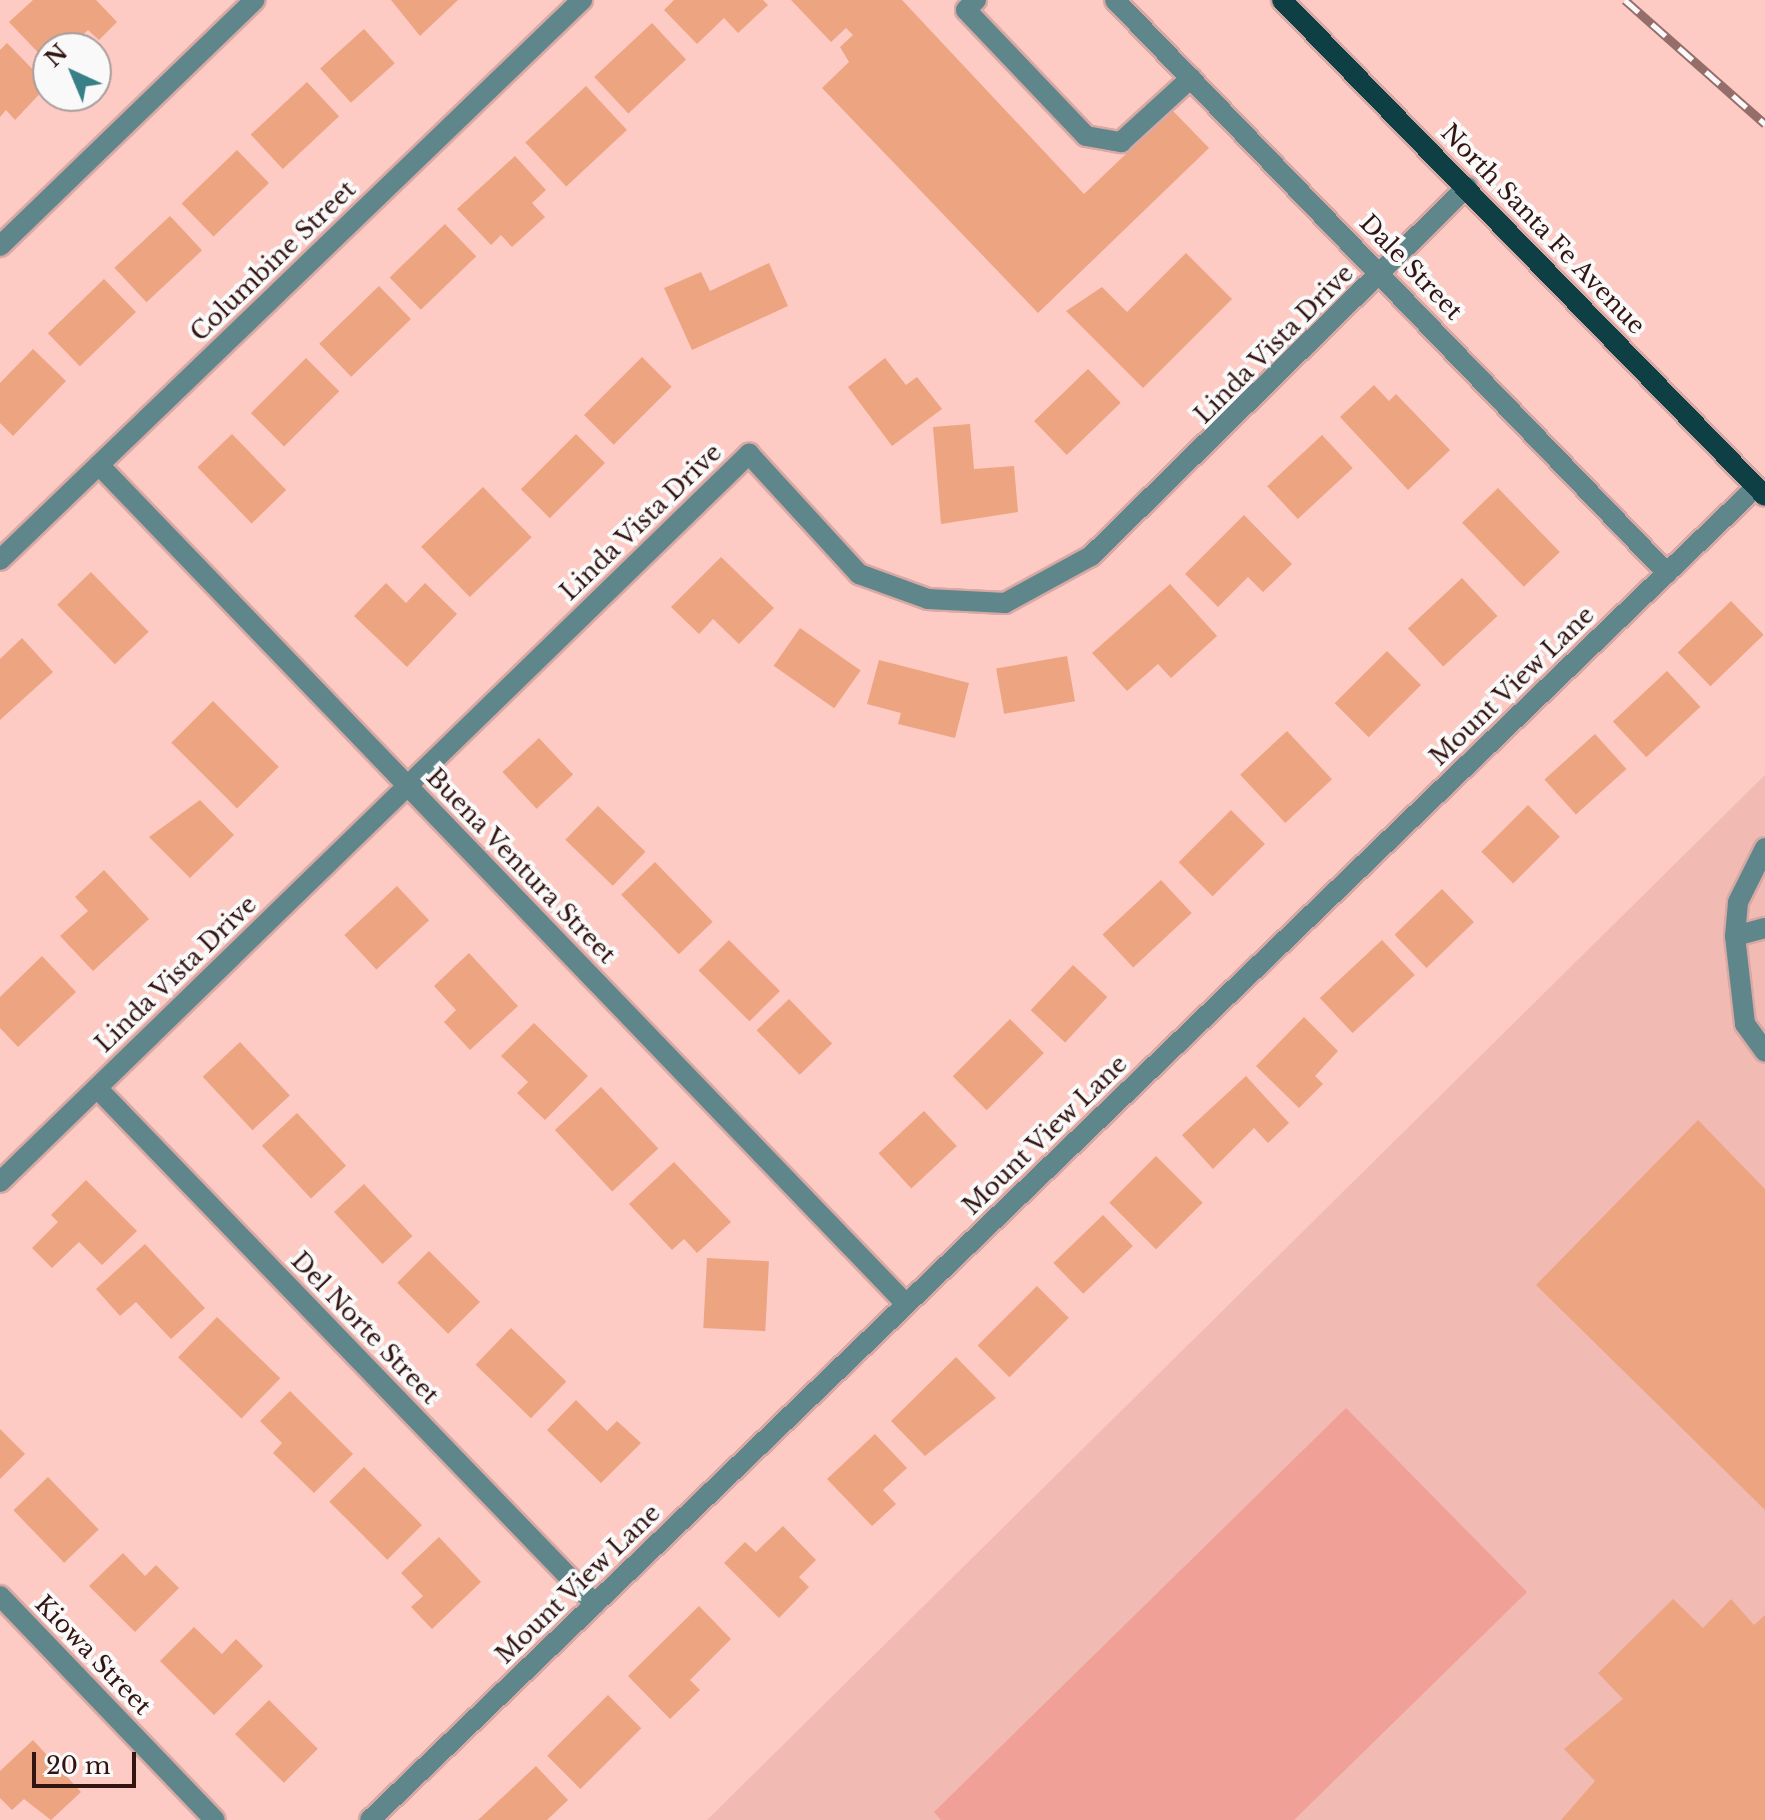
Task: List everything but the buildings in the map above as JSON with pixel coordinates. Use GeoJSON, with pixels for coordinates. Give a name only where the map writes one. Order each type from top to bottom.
{"type":"FeatureCollection","features":[{"type":"Feature","properties":{"kind":"main road","name":"North Santa Fe Avenue"},"geometry":{"type":"LineString","coordinates":[[1282,0],[1760,492]]}},
{"type":"Feature","properties":{"kind":"street"},"geometry":{"type":"LineString","coordinates":[[0,246],[255,0]]}},
{"type":"Feature","properties":{"kind":"street","name":"Columbine Street"},"geometry":{"type":"LineString","coordinates":[[0,560],[582,0]]}},
{"type":"Feature","properties":{"kind":"street"},"geometry":{"type":"LineString","coordinates":[[976,0],[966,10],[1086,136],[1121,142],[1191,78]]}},
{"type":"Feature","properties":{"kind":"street","name":"Dale Street"},"geometry":{"type":"LineString","coordinates":[[1115,0],[1667,573]]}},
{"type":"Feature","properties":{"kind":"street","name":"Linda Vista Drive"},"geometry":{"type":"LineString","coordinates":[[0,1182],[406,784],[749,454],[859,574],[928,599],[1005,603],[1091,556],[1467,187]]}},
{"type":"Feature","properties":{"kind":"street","name":"Buena Ventura Street"},"geometry":{"type":"LineString","coordinates":[[99,465],[906,1304]]}},
{"type":"Feature","properties":{"kind":"street","name":"Mount View Lane"},"geometry":{"type":"LineString","coordinates":[[370,1820],[1667,573],[1760,492]]}},
{"type":"Feature","properties":{"kind":"street"},"geometry":{"type":"LineString","coordinates":[[1765,848],[1738,902],[1735,936],[1745,1024],[1765,1052]]}},
{"type":"Feature","properties":{"kind":"street"},"geometry":{"type":"LineString","coordinates":[[1735,936],[1765,928]]}},
{"type":"Feature","properties":{"kind":"street","name":"Del Norte Street"},"geometry":{"type":"LineString","coordinates":[[97,1088],[595,1604]]}},
{"type":"Feature","properties":{"kind":"street","name":"Kiowa Street"},"geometry":{"type":"LineString","coordinates":[[0,1596],[215,1820]]}},
{"type":"Feature","properties":{"kind":"shaded area"},"geometry":{"type":"Polygon","coordinates":[[[1765,775],[1765,1820],[707,1820],[1765,775]]]}},
{"type":"Feature","properties":{"kind":"shaded area"},"geometry":{"type":"Polygon","coordinates":[[[1346,1408],[1527,1592],[1294,1820],[941,1820],[934,1812],[1346,1408]]]}},
{"type":"Feature","properties":{"kind":"railway"},"geometry":{"type":"LineString","coordinates":[[1625,0],[1765,124]]}}]}
